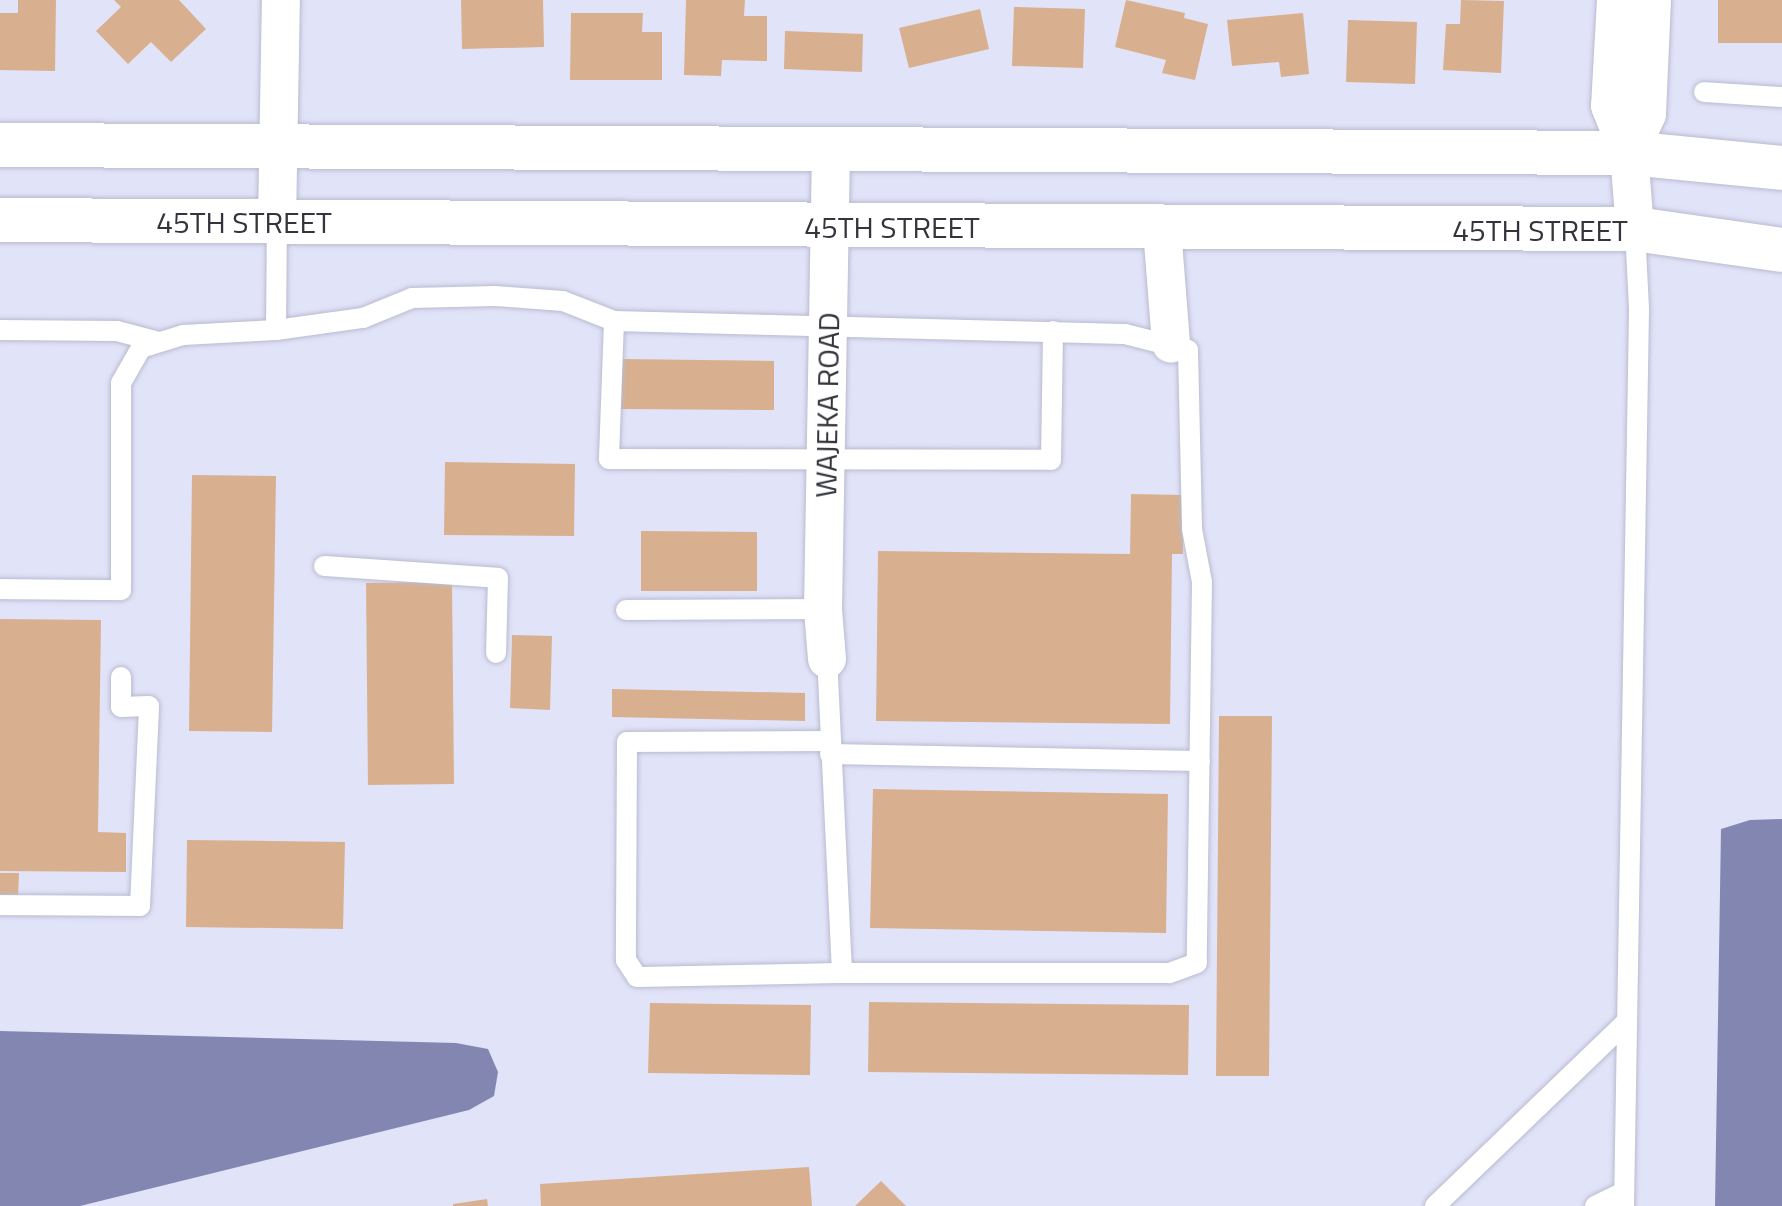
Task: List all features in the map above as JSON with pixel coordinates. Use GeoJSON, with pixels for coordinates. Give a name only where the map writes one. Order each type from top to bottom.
{"type":"FeatureCollection","features":[{"type":"Feature","properties":{"kind":"main road"},"geometry":{"type":"LineString","coordinates":[[0,145],[1629,153],[1782,168]]}},
{"type":"Feature","properties":{"kind":"main road","name":"45TH STREET"},"geometry":{"type":"LineString","coordinates":[[0,220],[1162,229],[1635,229],[1782,250]]}},
{"type":"Feature","properties":{"kind":"street"},"geometry":{"type":"LineString","coordinates":[[277,223],[281,0]]}},
{"type":"Feature","properties":{"kind":"street"},"geometry":{"type":"LineString","coordinates":[[1616,0],[1610,106],[1629,153],[1635,229]]}},
{"type":"Feature","properties":{"kind":"street"},"geometry":{"type":"LineString","coordinates":[[1629,153],[1647,114],[1652,0]]}},
{"type":"Feature","properties":{"kind":"street","name":"WAJEKA ROAD"},"geometry":{"type":"LineString","coordinates":[[827,659],[823,609],[831,151]]}},
{"type":"Feature","properties":{"kind":"street"},"geometry":{"type":"LineString","coordinates":[[1162,229],[1171,344]]}},
{"type":"Feature","properties":{"kind":"lane"},"geometry":{"type":"LineString","coordinates":[[1704,92],[1782,97]]}},
{"type":"Feature","properties":{"kind":"lane"},"geometry":{"type":"LineString","coordinates":[[276,330],[277,223]]}},
{"type":"Feature","properties":{"kind":"lane"},"geometry":{"type":"LineString","coordinates":[[1595,1206],[1624,1199],[1639,308],[1635,229]]}},
{"type":"Feature","properties":{"kind":"lane"},"geometry":{"type":"LineString","coordinates":[[0,589],[121,590],[121,383],[141,348],[183,335],[276,330],[363,318],[412,298],[495,296],[563,301],[614,321],[828,324],[1125,334],[1188,350],[1192,529],[1202,582],[1200,761],[1197,963],[1169,973],[842,973],[637,977],[626,960],[627,742],[1200,761]]}},
{"type":"Feature","properties":{"kind":"lane"},"geometry":{"type":"LineString","coordinates":[[614,321],[609,459],[1051,460],[1053,331]]}},
{"type":"Feature","properties":{"kind":"lane"},"geometry":{"type":"LineString","coordinates":[[0,330],[117,331],[160,342]]}},
{"type":"Feature","properties":{"kind":"lane"},"geometry":{"type":"LineString","coordinates":[[324,566],[498,578],[496,653]]}},
{"type":"Feature","properties":{"kind":"lane"},"geometry":{"type":"LineString","coordinates":[[626,610],[823,609]]}},
{"type":"Feature","properties":{"kind":"lane"},"geometry":{"type":"LineString","coordinates":[[827,659],[842,973]]}},
{"type":"Feature","properties":{"kind":"lane"},"geometry":{"type":"LineString","coordinates":[[0,905],[140,906],[149,706],[121,707],[121,677]]}},
{"type":"Feature","properties":{"kind":"lane"},"geometry":{"type":"LineString","coordinates":[[1435,1206],[1626,1022]]}},
{"type":"Feature","properties":{"kind":"water"},"geometry":{"type":"Polygon","coordinates":[[[1782,819],[1782,1206],[1715,1206],[1721,829],[1750,820],[1782,819]]]}},
{"type":"Feature","properties":{"kind":"water"},"geometry":{"type":"Polygon","coordinates":[[[0,1031],[456,1043],[488,1049],[498,1072],[494,1096],[469,1110],[80,1206],[0,1206],[0,1031]]]}},
{"type":"Feature","properties":{"kind":"building"},"geometry":{"type":"Polygon","coordinates":[[[18,0],[56,0],[55,71],[0,70],[0,13],[18,13],[18,0]]]}},
{"type":"Feature","properties":{"kind":"building"},"geometry":{"type":"Polygon","coordinates":[[[114,0],[179,0],[206,29],[171,62],[151,42],[128,64],[96,31],[121,7],[114,0]]]}},
{"type":"Feature","properties":{"kind":"building"},"geometry":{"type":"Polygon","coordinates":[[[461,0],[543,0],[544,47],[462,49],[461,0]]]}},
{"type":"Feature","properties":{"kind":"building"},"geometry":{"type":"Polygon","coordinates":[[[686,0],[745,0],[744,16],[767,16],[767,61],[722,60],[721,76],[684,75],[686,0]]]}},
{"type":"Feature","properties":{"kind":"building"},"geometry":{"type":"Polygon","coordinates":[[[1126,0],[1185,13],[1184,18],[1208,24],[1195,80],[1162,73],[1166,60],[1115,47],[1126,0]]]}},
{"type":"Feature","properties":{"kind":"building"},"geometry":{"type":"Polygon","coordinates":[[[1461,0],[1504,1],[1501,73],[1443,70],[1446,24],[1460,24],[1461,0]]]}},
{"type":"Feature","properties":{"kind":"building"},"geometry":{"type":"Polygon","coordinates":[[[1718,0],[1782,0],[1782,43],[1718,43],[1718,0]]]}},
{"type":"Feature","properties":{"kind":"building"},"geometry":{"type":"Polygon","coordinates":[[[1014,7],[1085,9],[1083,68],[1012,66],[1014,7]]]}},
{"type":"Feature","properties":{"kind":"building"},"geometry":{"type":"Polygon","coordinates":[[[980,9],[989,49],[909,68],[899,28],[980,9]]]}},
{"type":"Feature","properties":{"kind":"building"},"geometry":{"type":"Polygon","coordinates":[[[571,13],[643,13],[642,32],[662,32],[662,80],[570,80],[571,13]]]}},
{"type":"Feature","properties":{"kind":"building"},"geometry":{"type":"Polygon","coordinates":[[[1303,13],[1309,74],[1281,77],[1279,62],[1232,66],[1227,20],[1303,13]]]}},
{"type":"Feature","properties":{"kind":"building"},"geometry":{"type":"Polygon","coordinates":[[[1348,20],[1417,22],[1415,84],[1346,82],[1348,20]]]}},
{"type":"Feature","properties":{"kind":"building"},"geometry":{"type":"Polygon","coordinates":[[[785,31],[863,34],[862,72],[784,69],[785,31]]]}},
{"type":"Feature","properties":{"kind":"building"},"geometry":{"type":"Polygon","coordinates":[[[622,359],[774,361],[774,410],[621,409],[622,359]]]}},
{"type":"Feature","properties":{"kind":"building"},"geometry":{"type":"Polygon","coordinates":[[[445,462],[575,464],[574,536],[444,535],[445,462]]]}},
{"type":"Feature","properties":{"kind":"building"},"geometry":{"type":"Polygon","coordinates":[[[192,475],[276,476],[272,732],[189,731],[192,475]]]}},
{"type":"Feature","properties":{"kind":"building"},"geometry":{"type":"Polygon","coordinates":[[[1131,494],[1183,495],[1183,554],[1172,554],[1170,724],[876,721],[878,551],[1130,554],[1131,494]]]}},
{"type":"Feature","properties":{"kind":"building"},"geometry":{"type":"Polygon","coordinates":[[[641,531],[757,532],[757,591],[641,591],[641,531]]]}},
{"type":"Feature","properties":{"kind":"building"},"geometry":{"type":"Polygon","coordinates":[[[452,582],[454,784],[368,785],[366,583],[452,582]]]}},
{"type":"Feature","properties":{"kind":"building"},"geometry":{"type":"Polygon","coordinates":[[[0,619],[101,620],[98,832],[126,833],[126,872],[0,871],[0,619]]]}},
{"type":"Feature","properties":{"kind":"building"},"geometry":{"type":"Polygon","coordinates":[[[512,635],[552,636],[550,710],[510,708],[512,635]]]}},
{"type":"Feature","properties":{"kind":"building"},"geometry":{"type":"Polygon","coordinates":[[[612,689],[805,693],[805,721],[612,717],[612,689]]]}},
{"type":"Feature","properties":{"kind":"building"},"geometry":{"type":"Polygon","coordinates":[[[1219,716],[1272,716],[1269,1076],[1216,1076],[1219,716]]]}},
{"type":"Feature","properties":{"kind":"building"},"geometry":{"type":"Polygon","coordinates":[[[873,789],[1168,794],[1166,933],[870,928],[873,789]]]}},
{"type":"Feature","properties":{"kind":"building"},"geometry":{"type":"Polygon","coordinates":[[[187,840],[345,842],[343,929],[186,927],[187,840]]]}},
{"type":"Feature","properties":{"kind":"building"},"geometry":{"type":"Polygon","coordinates":[[[0,873],[19,873],[18,897],[0,896],[0,873]]]}},
{"type":"Feature","properties":{"kind":"building"},"geometry":{"type":"Polygon","coordinates":[[[869,1002],[1189,1005],[1188,1075],[868,1072],[869,1002]]]}},
{"type":"Feature","properties":{"kind":"building"},"geometry":{"type":"Polygon","coordinates":[[[650,1003],[811,1005],[810,1075],[648,1073],[650,1003]]]}},
{"type":"Feature","properties":{"kind":"building"},"geometry":{"type":"Polygon","coordinates":[[[809,1167],[812,1206],[541,1206],[540,1184],[809,1167]]]}},
{"type":"Feature","properties":{"kind":"building"},"geometry":{"type":"Polygon","coordinates":[[[881,1181],[906,1206],[855,1206],[881,1181]]]}},
{"type":"Feature","properties":{"kind":"building"},"geometry":{"type":"Polygon","coordinates":[[[487,1199],[488,1206],[453,1206],[453,1204],[487,1199]]]}}]}
